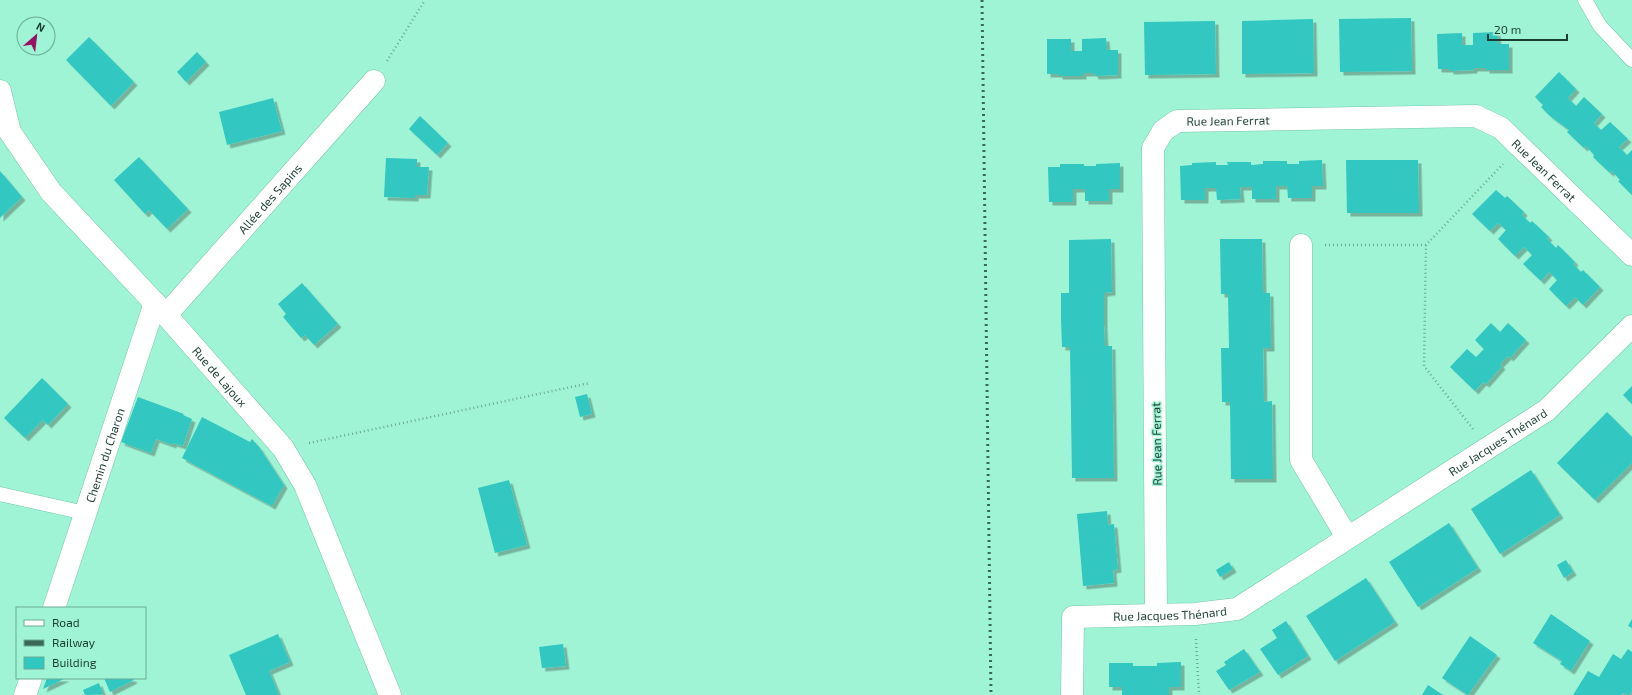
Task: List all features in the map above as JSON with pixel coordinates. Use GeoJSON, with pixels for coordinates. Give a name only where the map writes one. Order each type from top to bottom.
{"type":"FeatureCollection","features":[{"type":"Feature","properties":{"kind":"street","name":"Allée des Sapins"},"geometry":{"type":"LineString","coordinates":[[160,309],[374,82]]}},
{"type":"Feature","properties":{"kind":"street","name":"Rue de Lajoux"},"geometry":{"type":"LineString","coordinates":[[0,90],[10,132],[51,192],[160,309],[283,448],[305,485],[390,695]]}},
{"type":"Feature","properties":{"kind":"street","name":"Rue Jean Ferrat"},"geometry":{"type":"LineString","coordinates":[[1156,614],[1153,148],[1163,131],[1177,121],[1476,116],[1501,128],[1632,255]]}},
{"type":"Feature","properties":{"kind":"street"},"geometry":{"type":"LineString","coordinates":[[1301,245],[1301,460],[1347,537]]}},
{"type":"Feature","properties":{"kind":"street","name":"Chemin du Charon"},"geometry":{"type":"LineString","coordinates":[[54,607],[85,512],[160,309]]}},
{"type":"Feature","properties":{"kind":"street","name":"Rue Jacques Thénard"},"geometry":{"type":"LineString","coordinates":[[1072,695],[1073,617],[1194,614],[1236,609],[1547,410],[1632,326]]}},
{"type":"Feature","properties":{"kind":"street"},"geometry":{"type":"LineString","coordinates":[[25,695],[31,679]]}},
{"type":"Feature","properties":{"kind":"lane"},"geometry":{"type":"LineString","coordinates":[[1585,0],[1600,26],[1632,60]]}},
{"type":"Feature","properties":{"kind":"lane"},"geometry":{"type":"LineString","coordinates":[[0,494],[85,512]]}},
{"type":"Feature","properties":{"kind":"path"},"geometry":{"type":"LineString","coordinates":[[374,82],[425,0]]}},
{"type":"Feature","properties":{"kind":"path"},"geometry":{"type":"LineString","coordinates":[[1488,448],[1424,366],[1426,245],[1520,146]]}},
{"type":"Feature","properties":{"kind":"path"},"geometry":{"type":"LineString","coordinates":[[1301,245],[1426,245]]}},
{"type":"Feature","properties":{"kind":"path"},"geometry":{"type":"LineString","coordinates":[[283,448],[590,383]]}},
{"type":"Feature","properties":{"kind":"path"},"geometry":{"type":"LineString","coordinates":[[1194,614],[1199,695]]}},
{"type":"Feature","properties":{"kind":"building"},"geometry":{"type":"Polygon","coordinates":[[[1411,18],[1412,71],[1340,72],[1339,19],[1411,18]]]}},
{"type":"Feature","properties":{"kind":"building"},"geometry":{"type":"Polygon","coordinates":[[[1313,19],[1314,73],[1242,74],[1242,21],[1313,19]]]}},
{"type":"Feature","properties":{"kind":"building"},"geometry":{"type":"Polygon","coordinates":[[[1215,21],[1216,74],[1145,75],[1144,22],[1215,21]]]}},
{"type":"Feature","properties":{"kind":"building"},"geometry":{"type":"Polygon","coordinates":[[[1497,32],[1498,44],[1509,44],[1509,70],[1486,70],[1486,68],[1474,68],[1474,70],[1450,71],[1450,69],[1438,69],[1437,34],[1462,33],[1462,45],[1473,45],[1473,33],[1497,32]]]}},
{"type":"Feature","properties":{"kind":"building"},"geometry":{"type":"Polygon","coordinates":[[[89,37],[134,82],[111,106],[66,60],[89,37]]]}},
{"type":"Feature","properties":{"kind":"building"},"geometry":{"type":"Polygon","coordinates":[[[1106,38],[1107,50],[1118,50],[1118,75],[1095,76],[1094,73],[1083,73],[1083,76],[1059,76],[1059,74],[1047,74],[1047,39],[1071,39],[1071,51],[1082,51],[1082,39],[1106,38]]]}},
{"type":"Feature","properties":{"kind":"building"},"geometry":{"type":"Polygon","coordinates":[[[197,52],[206,62],[186,82],[177,72],[197,52]]]}},
{"type":"Feature","properties":{"kind":"building"},"geometry":{"type":"Polygon","coordinates":[[[1559,72],[1576,89],[1568,98],[1576,106],[1584,97],[1602,114],[1594,123],[1601,130],[1610,122],[1628,139],[1619,147],[1627,155],[1632,150],[1632,195],[1618,181],[1620,180],[1612,171],[1610,173],[1593,157],[1594,155],[1586,146],[1584,148],[1567,132],[1569,130],[1550,116],[1541,107],[1543,105],[1535,97],[1559,72]]]}},
{"type":"Feature","properties":{"kind":"building"},"geometry":{"type":"Polygon","coordinates":[[[273,98],[282,131],[227,145],[219,112],[273,98]]]}},
{"type":"Feature","properties":{"kind":"building"},"geometry":{"type":"Polygon","coordinates":[[[420,116],[448,143],[437,155],[409,129],[420,116]]]}},
{"type":"Feature","properties":{"kind":"building"},"geometry":{"type":"Polygon","coordinates":[[[139,157],[188,209],[167,229],[149,210],[145,214],[114,180],[139,157]]]}},
{"type":"Feature","properties":{"kind":"building"},"geometry":{"type":"Polygon","coordinates":[[[386,158],[417,159],[417,167],[429,167],[427,195],[415,195],[415,198],[384,197],[386,158]]]}},
{"type":"Feature","properties":{"kind":"building"},"geometry":{"type":"Polygon","coordinates":[[[1322,160],[1323,186],[1312,186],[1312,198],[1288,198],[1287,186],[1276,186],[1276,199],[1252,199],[1252,187],[1240,187],[1241,199],[1217,200],[1216,188],[1205,188],[1205,200],[1181,200],[1180,166],[1192,165],[1192,163],[1216,162],[1216,165],[1228,165],[1227,162],[1251,162],[1251,165],[1263,164],[1263,161],[1287,161],[1287,164],[1299,164],[1299,161],[1322,160]]]}},
{"type":"Feature","properties":{"kind":"building"},"geometry":{"type":"Polygon","coordinates":[[[1346,160],[1418,160],[1419,213],[1347,213],[1346,160]]]}},
{"type":"Feature","properties":{"kind":"building"},"geometry":{"type":"Polygon","coordinates":[[[1120,163],[1120,189],[1109,189],[1109,201],[1085,201],[1085,189],[1073,189],[1073,202],[1049,202],[1048,167],[1060,167],[1060,164],[1084,164],[1084,166],[1096,166],[1096,164],[1120,163]]]}},
{"type":"Feature","properties":{"kind":"building"},"geometry":{"type":"Polygon","coordinates":[[[0,171],[22,197],[0,218],[0,171]]]}},
{"type":"Feature","properties":{"kind":"building"},"geometry":{"type":"Polygon","coordinates":[[[1496,190],[1505,198],[1507,196],[1524,212],[1522,215],[1530,223],[1532,221],[1549,237],[1547,239],[1556,248],[1558,245],[1575,262],[1573,264],[1581,272],[1583,270],[1600,287],[1583,305],[1575,297],[1566,306],[1549,289],[1557,280],[1549,272],[1541,281],[1523,264],[1532,255],[1524,247],[1515,256],[1498,239],[1506,230],[1498,223],[1490,231],[1472,214],[1496,190]]]}},
{"type":"Feature","properties":{"kind":"building"},"geometry":{"type":"Polygon","coordinates":[[[1111,239],[1112,292],[1104,293],[1104,326],[1105,346],[1112,346],[1114,478],[1072,478],[1070,347],[1062,347],[1061,319],[1061,293],[1069,293],[1069,240],[1111,239]]]}},
{"type":"Feature","properties":{"kind":"building"},"geometry":{"type":"Polygon","coordinates":[[[1220,239],[1262,239],[1263,293],[1270,293],[1271,348],[1263,348],[1264,402],[1272,401],[1273,479],[1231,479],[1230,402],[1222,402],[1221,348],[1229,348],[1228,294],[1221,294],[1220,239]]]}},
{"type":"Feature","properties":{"kind":"building"},"geometry":{"type":"Polygon","coordinates":[[[302,283],[338,324],[314,345],[305,335],[301,338],[283,317],[286,314],[278,304],[302,283]]]}},
{"type":"Feature","properties":{"kind":"building"},"geometry":{"type":"Polygon","coordinates":[[[1491,323],[1500,332],[1508,323],[1526,340],[1510,358],[1508,356],[1500,364],[1502,366],[1486,384],[1483,382],[1475,391],[1450,367],[1467,349],[1476,357],[1484,349],[1475,340],[1491,323]]]}},
{"type":"Feature","properties":{"kind":"building"},"geometry":{"type":"Polygon","coordinates":[[[42,378],[68,404],[48,425],[43,420],[25,438],[4,418],[42,378]]]}},
{"type":"Feature","properties":{"kind":"building"},"geometry":{"type":"Polygon","coordinates":[[[1632,386],[1632,404],[1623,395],[1632,386]]]}},
{"type":"Feature","properties":{"kind":"building"},"geometry":{"type":"Polygon","coordinates":[[[587,394],[592,414],[580,417],[575,397],[587,394]]]}},
{"type":"Feature","properties":{"kind":"building"},"geometry":{"type":"Polygon","coordinates":[[[138,397],[184,414],[183,415],[192,419],[183,446],[173,443],[173,445],[156,439],[151,453],[121,442],[138,397]]]}},
{"type":"Feature","properties":{"kind":"building"},"geometry":{"type":"Polygon","coordinates":[[[1607,412],[1632,437],[1632,463],[1595,500],[1557,463],[1607,412]]]}},
{"type":"Feature","properties":{"kind":"building"},"geometry":{"type":"Polygon","coordinates":[[[202,417],[250,442],[252,439],[259,447],[284,485],[272,506],[182,458],[202,417]]]}},
{"type":"Feature","properties":{"kind":"building"},"geometry":{"type":"Polygon","coordinates":[[[1531,470],[1560,515],[1500,554],[1471,509],[1531,470]]]}},
{"type":"Feature","properties":{"kind":"building"},"geometry":{"type":"Polygon","coordinates":[[[509,480],[527,545],[495,553],[478,488],[509,480]]]}},
{"type":"Feature","properties":{"kind":"building"},"geometry":{"type":"Polygon","coordinates":[[[1107,511],[1108,525],[1114,524],[1118,569],[1113,570],[1114,583],[1083,586],[1077,514],[1107,511]]]}},
{"type":"Feature","properties":{"kind":"building"},"geometry":{"type":"Polygon","coordinates":[[[1449,523],[1478,568],[1418,607],[1389,562],[1449,523]]]}},
{"type":"Feature","properties":{"kind":"building"},"geometry":{"type":"Polygon","coordinates":[[[1566,560],[1573,572],[1564,578],[1557,565],[1566,560]]]}},
{"type":"Feature","properties":{"kind":"building"},"geometry":{"type":"Polygon","coordinates":[[[1229,562],[1233,569],[1220,577],[1216,570],[1229,562]]]}},
{"type":"Feature","properties":{"kind":"building"},"geometry":{"type":"Polygon","coordinates":[[[1366,578],[1395,622],[1335,661],[1306,616],[1366,578]]]}},
{"type":"Feature","properties":{"kind":"building"},"geometry":{"type":"Polygon","coordinates":[[[1551,614],[1590,641],[1571,671],[1560,664],[1562,661],[1533,643],[1551,614]]]}},
{"type":"Feature","properties":{"kind":"building"},"geometry":{"type":"Polygon","coordinates":[[[1632,619],[1632,628],[1628,626],[1632,619]]]}},
{"type":"Feature","properties":{"kind":"building"},"geometry":{"type":"Polygon","coordinates":[[[1286,621],[1308,656],[1278,675],[1260,649],[1277,638],[1272,630],[1286,621]]]}},
{"type":"Feature","properties":{"kind":"building"},"geometry":{"type":"Polygon","coordinates":[[[278,634],[290,662],[269,671],[279,695],[246,695],[229,655],[278,634]]]}},
{"type":"Feature","properties":{"kind":"building"},"geometry":{"type":"Polygon","coordinates":[[[1470,636],[1497,655],[1468,695],[1442,678],[1470,636]]]}},
{"type":"Feature","properties":{"kind":"building"},"geometry":{"type":"Polygon","coordinates":[[[563,644],[566,666],[542,668],[539,647],[563,644]]]}},
{"type":"Feature","properties":{"kind":"building"},"geometry":{"type":"Polygon","coordinates":[[[1244,649],[1260,672],[1229,690],[1216,671],[1226,665],[1224,662],[1244,649]]]}},
{"type":"Feature","properties":{"kind":"building"},"geometry":{"type":"Polygon","coordinates":[[[1628,649],[1632,652],[1632,691],[1629,695],[1623,693],[1621,695],[1573,695],[1588,671],[1599,677],[1613,654],[1621,659],[1628,649]]]}},
{"type":"Feature","properties":{"kind":"building"},"geometry":{"type":"Polygon","coordinates":[[[1181,662],[1181,687],[1169,687],[1169,695],[1122,695],[1122,687],[1109,687],[1109,663],[1133,663],[1133,666],[1157,666],[1157,663],[1181,662]]]}},
{"type":"Feature","properties":{"kind":"building"},"geometry":{"type":"Polygon","coordinates":[[[47,679],[64,679],[43,689],[47,679]]]}},
{"type":"Feature","properties":{"kind":"building"},"geometry":{"type":"Polygon","coordinates":[[[104,679],[134,680],[110,692],[104,679]]]}},
{"type":"Feature","properties":{"kind":"building"},"geometry":{"type":"Polygon","coordinates":[[[99,683],[103,694],[85,695],[83,690],[99,683]]]}},
{"type":"Feature","properties":{"kind":"building"},"geometry":{"type":"Polygon","coordinates":[[[1428,685],[1443,695],[1422,695],[1428,685]]]}},
{"type":"Feature","properties":{"kind":"railway"},"geometry":{"type":"LineString","coordinates":[[982,0],[991,695]]}}]}
